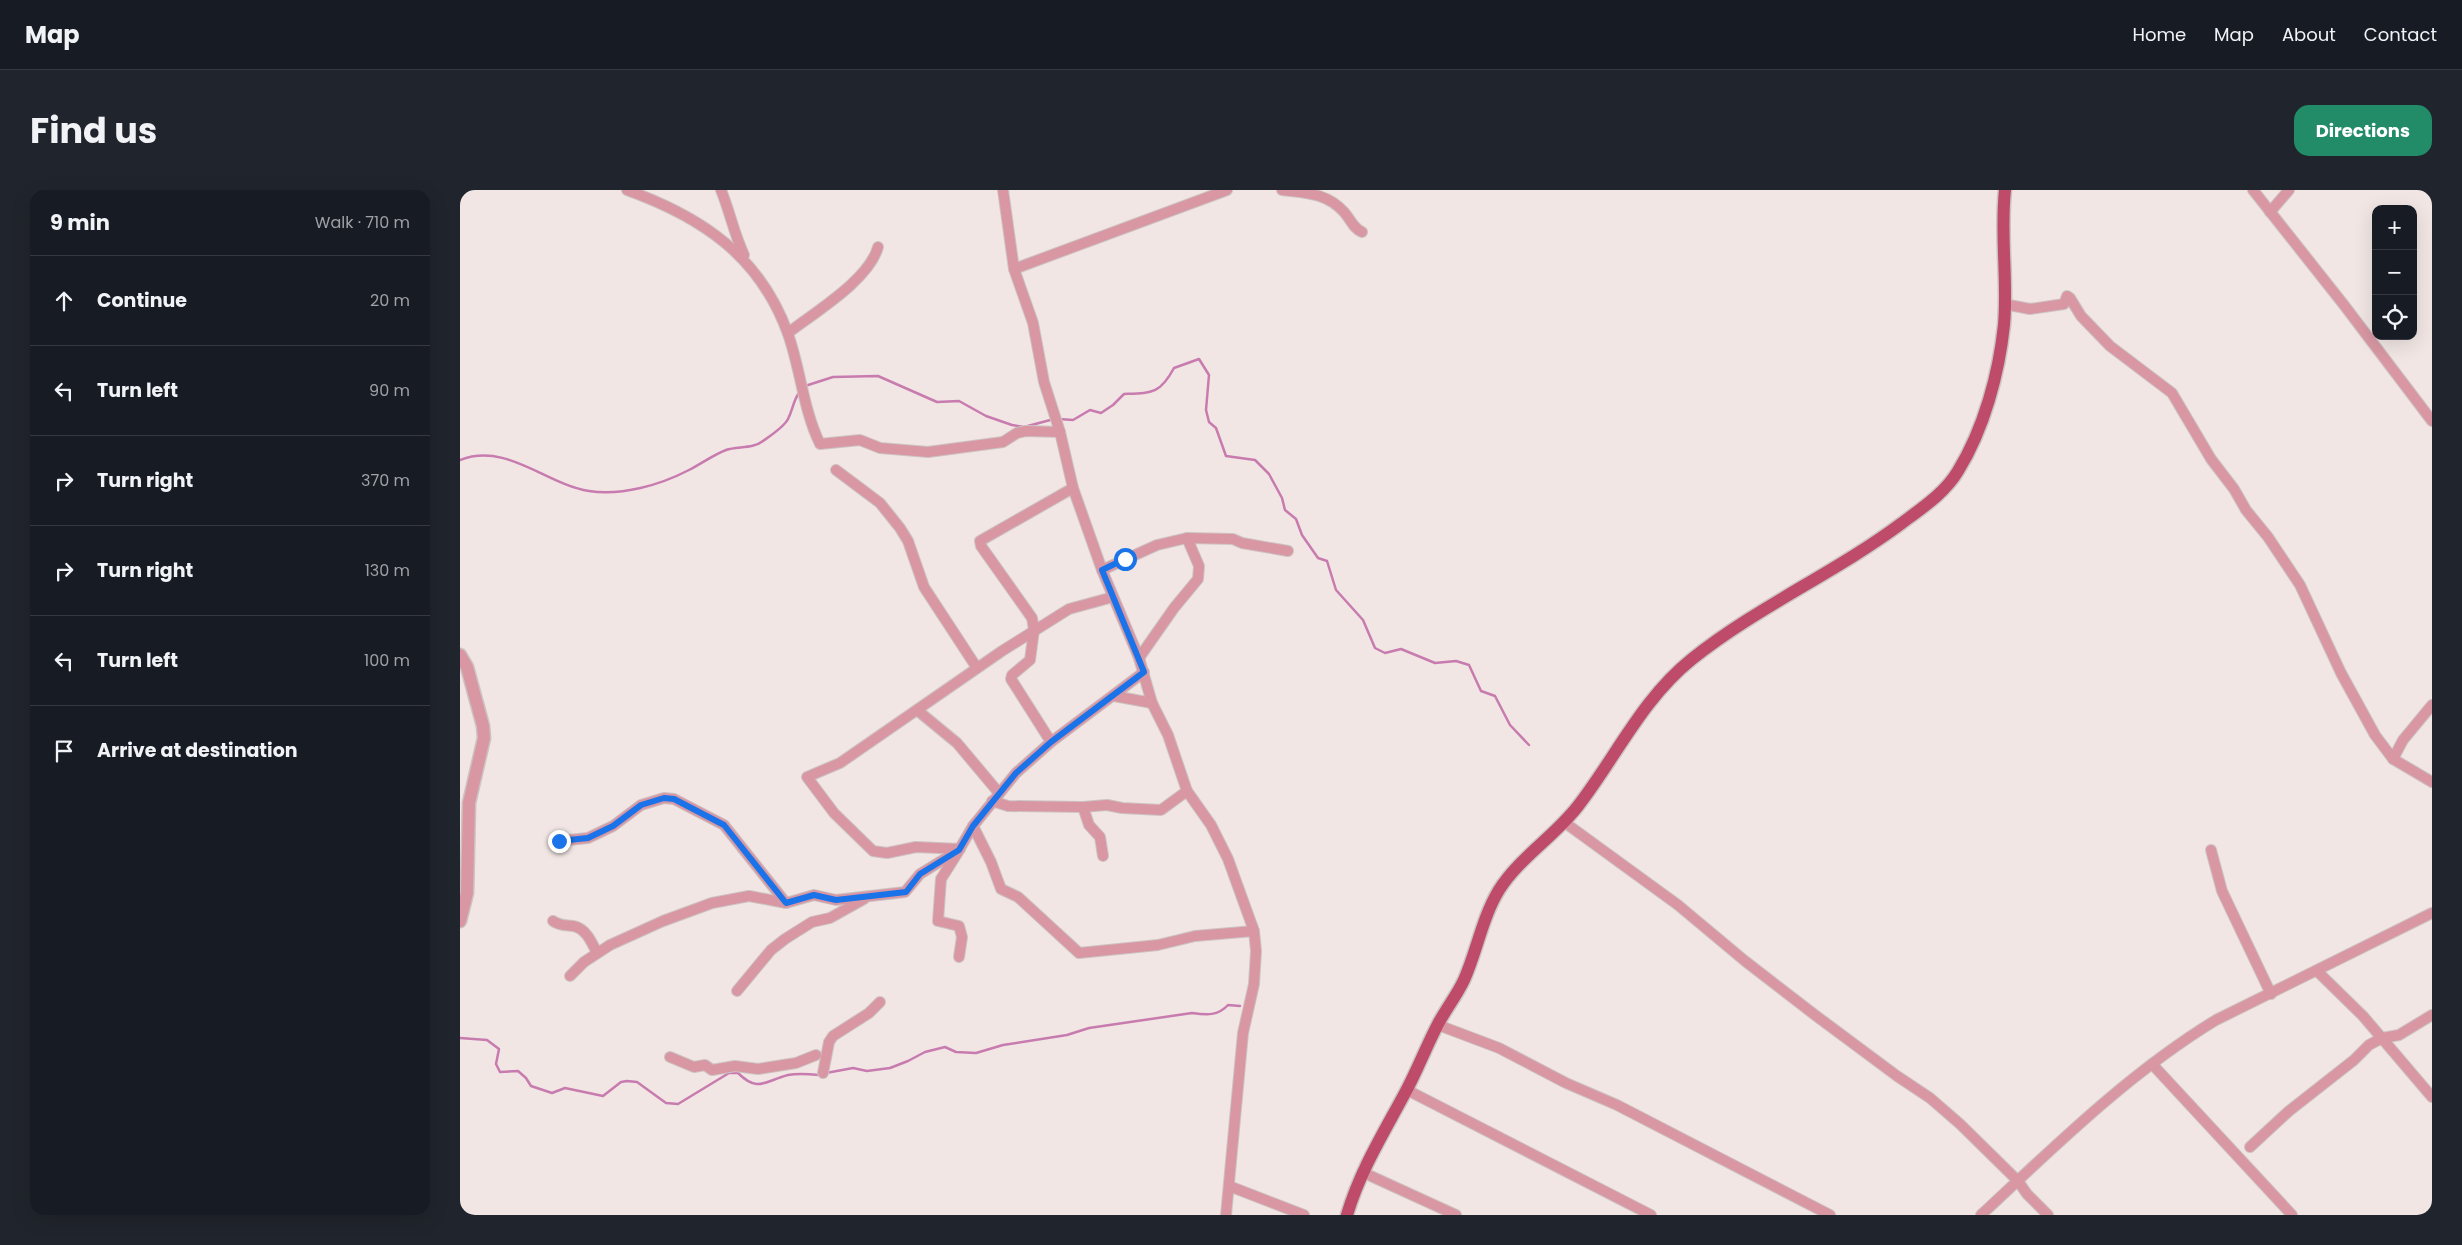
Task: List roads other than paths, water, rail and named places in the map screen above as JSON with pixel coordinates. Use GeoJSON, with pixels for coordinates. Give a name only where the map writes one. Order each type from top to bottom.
{"type":"FeatureCollection","features":[{"type":"Feature","properties":{"kind":"main road"},"geometry":{"type":"LineString","coordinates":[[1347,1215],[1362,1172],[1407,1090],[1438,1025],[1464,980],[1485,919],[1498,891],[1509,877],[1578,806],[1638,717],[1669,680],[1690,661],[1724,636],[1872,545],[1933,499],[1954,477],[1974,439],[1992,385],[2004,325],[2003,249],[2006,190]]}},
{"type":"Feature","properties":{"kind":"street"},"geometry":{"type":"LineString","coordinates":[[626,190],[696,221],[747,261]]}},
{"type":"Feature","properties":{"kind":"street"},"geometry":{"type":"LineString","coordinates":[[721,190],[736,239],[788,333],[801,380],[809,421],[820,444],[860,440],[880,448],[928,452],[1003,442],[1017,433],[1026,431],[1060,432]]}},
{"type":"Feature","properties":{"kind":"street"},"geometry":{"type":"LineString","coordinates":[[1003,190],[1014,269],[1033,323],[1044,382],[1060,432],[1073,488],[1102,570],[1139,658],[1152,703],[1168,735],[1187,791],[1211,825],[1228,859],[1254,931],[1256,951],[1254,984],[1243,1033],[1226,1215]]}},
{"type":"Feature","properties":{"kind":"street"},"geometry":{"type":"LineString","coordinates":[[1014,269],[1227,190]]}},
{"type":"Feature","properties":{"kind":"street"},"geometry":{"type":"LineString","coordinates":[[1282,190],[1320,194],[1338,205],[1354,228],[1362,232]]}},
{"type":"Feature","properties":{"kind":"street"},"geometry":{"type":"LineString","coordinates":[[2253,190],[2432,420]]}},
{"type":"Feature","properties":{"kind":"street"},"geometry":{"type":"LineString","coordinates":[[2270,212],[2289,190]]}},
{"type":"Feature","properties":{"kind":"street"},"geometry":{"type":"LineString","coordinates":[[788,333],[862,274],[875,257],[878,247]]}},
{"type":"Feature","properties":{"kind":"street"},"geometry":{"type":"LineString","coordinates":[[2004,304],[2030,308],[2064,304],[2067,296],[2081,316],[2110,346],[2172,393],[2211,459],[2246,510],[2268,537],[2300,585],[2341,673],[2375,735],[2393,759],[2432,782]]}},
{"type":"Feature","properties":{"kind":"street"},"geometry":{"type":"LineString","coordinates":[[836,470],[880,503],[900,528],[908,541],[924,587],[977,668]]}},
{"type":"Feature","properties":{"kind":"street"},"geometry":{"type":"LineString","coordinates":[[1051,742],[1011,679],[1012,674],[1030,660],[1034,630],[1032,618],[1027,608],[981,546],[980,541],[1073,488]]}},
{"type":"Feature","properties":{"kind":"street"},"geometry":{"type":"LineString","coordinates":[[1102,570],[1157,545],[1187,538],[1233,539],[1242,543],[1288,552]]}},
{"type":"Feature","properties":{"kind":"street"},"geometry":{"type":"LineString","coordinates":[[1139,658],[1174,608],[1198,579],[1199,566],[1187,538]]}},
{"type":"Feature","properties":{"kind":"street"},"geometry":{"type":"LineString","coordinates":[[959,849],[916,846],[887,853],[873,851],[834,813],[807,777],[840,763],[977,668],[1069,609],[1113,597]]}},
{"type":"Feature","properties":{"kind":"street"},"geometry":{"type":"LineString","coordinates":[[460,655],[467,667],[483,726],[484,738],[469,803],[467,893],[460,921]]}},
{"type":"Feature","properties":{"kind":"street"},"geometry":{"type":"LineString","coordinates":[[959,956],[962,937],[959,926],[938,921],[941,879],[973,826],[1016,773],[1051,742],[1144,672]]}},
{"type":"Feature","properties":{"kind":"street"},"geometry":{"type":"LineString","coordinates":[[1114,696],[1152,703]]}},
{"type":"Feature","properties":{"kind":"street"},"geometry":{"type":"LineString","coordinates":[[2393,759],[2403,740],[2432,705]]}},
{"type":"Feature","properties":{"kind":"street"},"geometry":{"type":"LineString","coordinates":[[918,710],[957,743],[996,797],[1008,806],[1083,807],[1107,805],[1122,808],[1161,810],[1187,791]]}},
{"type":"Feature","properties":{"kind":"street"},"geometry":{"type":"LineString","coordinates":[[559,841],[588,838],[613,826],[641,805],[664,798],[674,799],[724,825],[786,903]]}},
{"type":"Feature","properties":{"kind":"street"},"geometry":{"type":"LineString","coordinates":[[1083,807],[1089,825],[1100,837],[1103,856]]}},
{"type":"Feature","properties":{"kind":"street"},"geometry":{"type":"LineString","coordinates":[[1564,822],[1678,905],[1745,962],[1815,1016],[1930,1098],[1960,1124],[2018,1181],[2027,1194],[2048,1215]]}},
{"type":"Feature","properties":{"kind":"street"},"geometry":{"type":"LineString","coordinates":[[973,826],[991,862],[1001,888],[1018,896],[1079,953],[1158,945],[1195,936],[1254,931]]}},
{"type":"Feature","properties":{"kind":"street"},"geometry":{"type":"LineString","coordinates":[[570,976],[597,953],[610,945],[663,921],[712,903],[750,896],[786,903],[814,895],[836,900],[906,892],[920,874],[959,849]]}},
{"type":"Feature","properties":{"kind":"street"},"geometry":{"type":"LineString","coordinates":[[2211,850],[2222,891],[2270,994]]}},
{"type":"Feature","properties":{"kind":"street"},"geometry":{"type":"LineString","coordinates":[[737,991],[771,950],[785,939],[812,922],[830,918],[872,895]]}},
{"type":"Feature","properties":{"kind":"street"},"geometry":{"type":"LineString","coordinates":[[1981,1215],[2108,1099],[2152,1064],[2208,1025],[2432,914]]}},
{"type":"Feature","properties":{"kind":"street"},"geometry":{"type":"LineString","coordinates":[[553,921],[559,925],[576,926],[589,937],[597,953]]}},
{"type":"Feature","properties":{"kind":"street"},"geometry":{"type":"LineString","coordinates":[[2317,971],[2382,1038],[2432,1097]]}},
{"type":"Feature","properties":{"kind":"street"},"geometry":{"type":"LineString","coordinates":[[823,1073],[829,1042],[833,1036],[870,1013],[880,1002]]}},
{"type":"Feature","properties":{"kind":"street"},"geometry":{"type":"LineString","coordinates":[[2250,1147],[2302,1100],[2354,1060],[2369,1045],[2382,1038],[2399,1035],[2432,1015]]}},
{"type":"Feature","properties":{"kind":"street"},"geometry":{"type":"LineString","coordinates":[[1438,1025],[1499,1048],[1566,1083],[1617,1105],[1830,1215]]}},
{"type":"Feature","properties":{"kind":"street"},"geometry":{"type":"LineString","coordinates":[[670,1057],[694,1067],[705,1065],[712,1070],[735,1066],[758,1070],[796,1063],[816,1055]]}},
{"type":"Feature","properties":{"kind":"street"},"geometry":{"type":"LineString","coordinates":[[2152,1064],[2292,1215]]}},
{"type":"Feature","properties":{"kind":"street"},"geometry":{"type":"LineString","coordinates":[[1407,1090],[1651,1215]]}},
{"type":"Feature","properties":{"kind":"street"},"geometry":{"type":"LineString","coordinates":[[1362,1172],[1456,1215]]}},
{"type":"Feature","properties":{"kind":"street"},"geometry":{"type":"LineString","coordinates":[[1229,1186],[1304,1215]]}},
{"type":"Feature","properties":{"kind":"waterway"},"geometry":{"type":"LineString","coordinates":[[1059,419],[1073,420],[1090,410],[1101,413],[1124,394],[1154,390],[1164,383],[1174,368],[1199,359],[1209,375],[1206,410],[1209,422],[1216,428],[1226,456],[1255,460],[1269,474],[1282,498],[1285,510],[1296,519],[1302,535],[1318,558],[1327,561],[1336,590],[1363,620],[1375,648],[1385,653],[1401,649],[1435,663],[1456,661],[1469,665],[1481,691],[1495,696],[1510,725],[1529,745]]}},
{"type":"Feature","properties":{"kind":"waterway"},"geometry":{"type":"LineString","coordinates":[[805,386],[833,377],[878,376],[937,402],[959,401],[986,416],[1012,425],[1024,427],[1054,419]]}},
{"type":"Feature","properties":{"kind":"waterway"},"geometry":{"type":"LineString","coordinates":[[460,460],[477,456],[494,456],[526,466],[573,487],[602,492],[627,491],[666,480],[694,468],[726,450],[759,444],[786,422],[800,391]]}},
{"type":"Feature","properties":{"kind":"waterway"},"geometry":{"type":"LineString","coordinates":[[826,1073],[853,1068],[867,1071],[890,1068],[925,1052],[945,1047],[956,1052],[976,1053],[1003,1045],[1067,1035],[1089,1028],[1192,1013],[1212,1014],[1224,1009],[1228,1005],[1240,1006]]}},
{"type":"Feature","properties":{"kind":"waterway"},"geometry":{"type":"LineString","coordinates":[[460,1038],[487,1040],[499,1049],[496,1064],[500,1072],[518,1071],[531,1086],[552,1093],[565,1088],[603,1096],[621,1082],[627,1081],[637,1082],[666,1103],[678,1104],[729,1073],[738,1073],[751,1083],[757,1084],[792,1074],[819,1075]]}}]}
